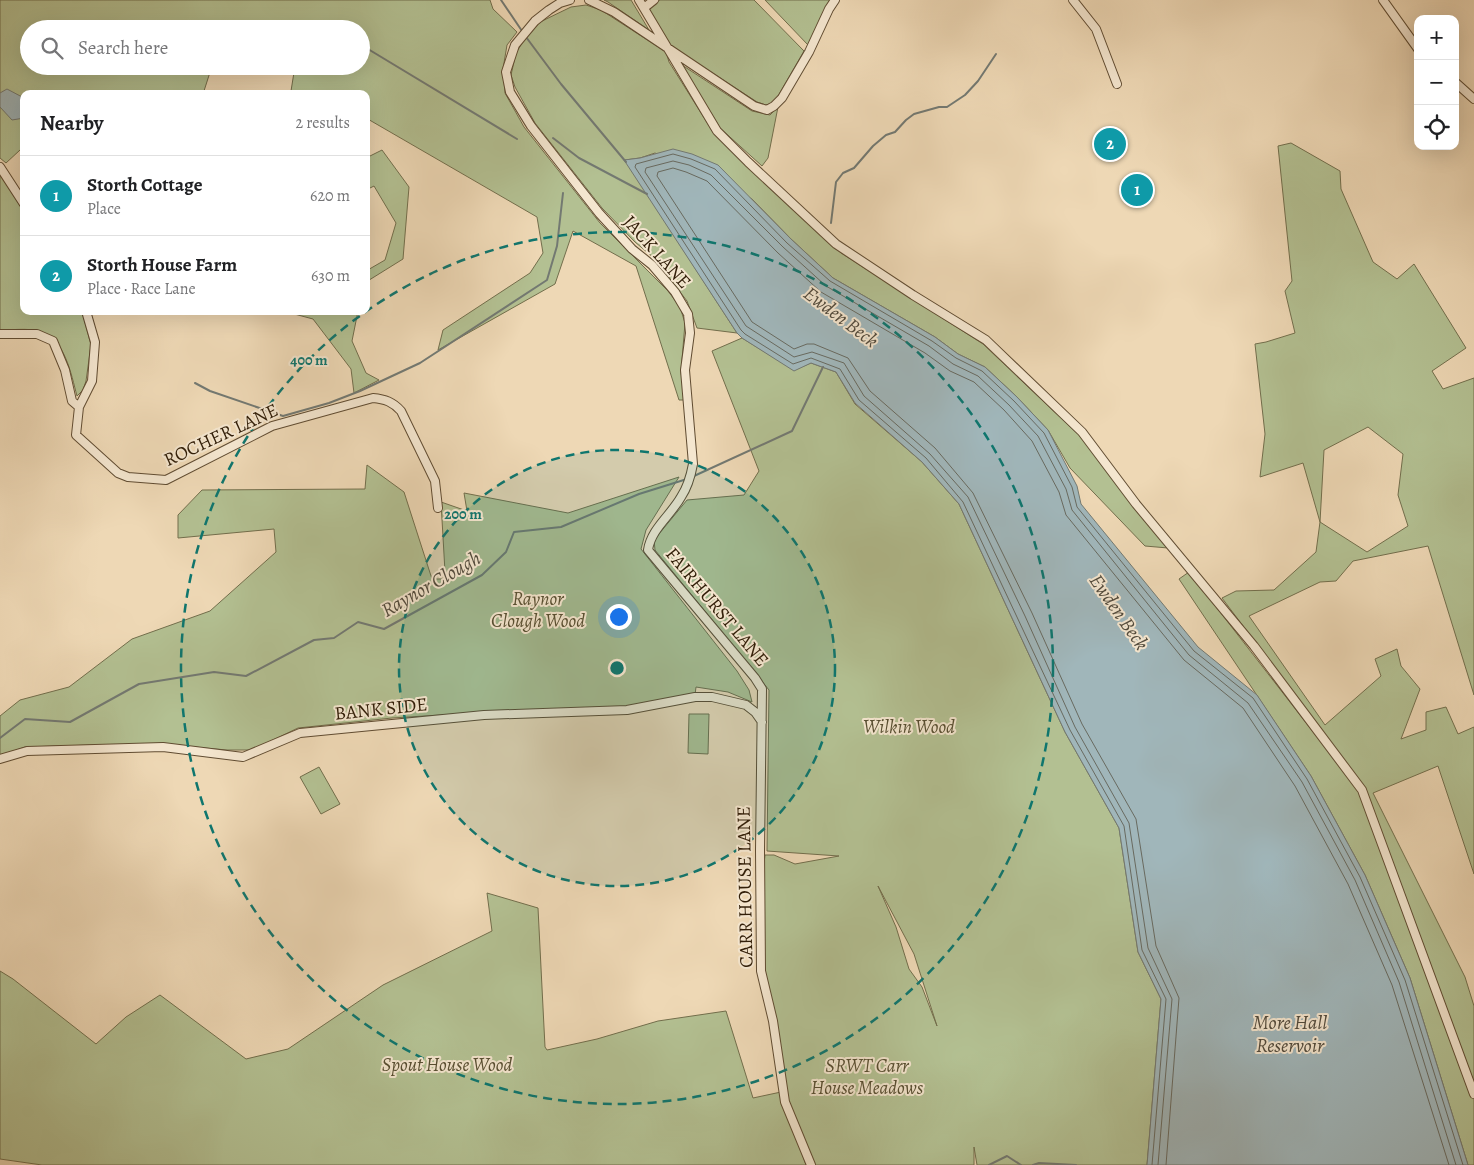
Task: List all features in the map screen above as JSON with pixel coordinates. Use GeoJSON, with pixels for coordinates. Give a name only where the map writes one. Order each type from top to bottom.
{"type":"FeatureCollection","features":[{"type":"Feature","properties":{"kind":"street","name":"JACK LANE"},"geometry":{"type":"LineString","coordinates":[[570,0],[560,3],[535,21],[515,45],[506,72],[510,92],[526,118],[599,213],[632,249],[652,264],[676,292],[688,314],[690,333],[685,370],[693,464]]}},
{"type":"Feature","properties":{"kind":"street"},"geometry":{"type":"LineString","coordinates":[[589,0],[614,12],[754,106],[767,110],[782,98],[810,52],[829,9],[835,0]]}},
{"type":"Feature","properties":{"kind":"street"},"geometry":{"type":"LineString","coordinates":[[639,0],[717,130],[748,162],[836,244],[913,296],[986,340],[1082,432],[1136,504],[1254,646],[1362,790],[1474,1094]]}},
{"type":"Feature","properties":{"kind":"street"},"geometry":{"type":"LineString","coordinates":[[644,8],[654,0]]}},
{"type":"Feature","properties":{"kind":"street"},"geometry":{"type":"LineString","coordinates":[[1073,0],[1096,29],[1118,84]]}},
{"type":"Feature","properties":{"kind":"street"},"geometry":{"type":"LineString","coordinates":[[1383,0],[1414,43]]}},
{"type":"Feature","properties":{"kind":"street"},"geometry":{"type":"LineString","coordinates":[[1459,86],[1474,99]]}},
{"type":"Feature","properties":{"kind":"street"},"geometry":{"type":"LineString","coordinates":[[0,167],[20,198]]}},
{"type":"Feature","properties":{"kind":"street"},"geometry":{"type":"LineString","coordinates":[[0,334],[37,334],[52,341],[65,370],[72,401],[79,407],[92,381],[95,342],[87,315]]}},
{"type":"Feature","properties":{"kind":"street","name":"ROCHER LANE"},"geometry":{"type":"LineString","coordinates":[[79,407],[76,435],[118,473],[128,477],[166,480],[272,426],[373,398],[384,399],[395,404],[401,411],[435,481],[438,508]]}},
{"type":"Feature","properties":{"kind":"street","name":"FAIRHURST LANE"},"geometry":{"type":"LineString","coordinates":[[693,464],[682,497],[650,539],[648,550],[760,685],[763,695],[762,722]]}},
{"type":"Feature","properties":{"kind":"street","name":"BANK SIDE"},"geometry":{"type":"LineString","coordinates":[[0,759],[27,751],[163,747],[243,757],[300,733],[484,715],[627,710],[695,697],[712,697],[746,706],[755,712],[762,722]]}},
{"type":"Feature","properties":{"kind":"street","name":"CARR HOUSE LANE"},"geometry":{"type":"LineString","coordinates":[[762,722],[761,971],[773,1021],[786,1102],[811,1165]]}},
{"type":"Feature","properties":{"kind":"green space"},"geometry":{"type":"Polygon","coordinates":[[[0,0],[490,0],[493,9],[517,32],[507,45],[503,69],[505,93],[524,127],[600,223],[668,291],[680,307],[685,323],[681,372],[685,400],[679,400],[636,266],[573,231],[555,284],[438,350],[443,330],[530,273],[543,253],[537,217],[370,120],[370,90],[291,90],[294,75],[370,75],[370,20],[20,20],[20,75],[209,75],[204,90],[20,90],[20,150],[6,163],[0,158],[0,0]]]}},
{"type":"Feature","properties":{"kind":"green space"},"geometry":{"type":"Polygon","coordinates":[[[604,0],[631,0],[649,30],[608,2],[604,0]]]}},
{"type":"Feature","properties":{"kind":"green space"},"geometry":{"type":"Polygon","coordinates":[[[660,0],[754,0],[804,51],[772,103],[766,105],[757,102],[671,46],[648,9],[660,0]]]}},
{"type":"Feature","properties":{"kind":"green space"},"geometry":{"type":"Polygon","coordinates":[[[765,0],[830,0],[808,45],[765,0]]]}},
{"type":"Feature","properties":{"kind":"green space"},"geometry":{"type":"Polygon","coordinates":[[[586,5],[601,10],[666,52],[669,62],[713,132],[841,253],[983,344],[1080,436],[1168,548],[1145,546],[1070,468],[1048,430],[985,367],[958,354],[935,337],[833,278],[752,199],[655,153],[625,160],[737,333],[697,328],[687,301],[654,258],[635,242],[602,208],[535,123],[515,87],[511,75],[516,53],[524,40],[540,22],[571,7],[586,5]]]}},
{"type":"Feature","properties":{"kind":"green space"},"geometry":{"type":"Polygon","coordinates":[[[682,65],[752,111],[770,115],[778,107],[768,158],[762,166],[720,128],[682,65]]]}},
{"type":"Feature","properties":{"kind":"green space"},"geometry":{"type":"Polygon","coordinates":[[[1291,143],[1340,171],[1341,189],[1373,262],[1397,279],[1414,264],[1466,348],[1432,371],[1443,389],[1474,378],[1474,695],[1428,546],[1353,561],[1336,581],[1320,582],[1249,616],[1325,725],[1381,676],[1375,659],[1397,649],[1401,666],[1420,689],[1401,739],[1426,730],[1426,712],[1446,707],[1458,734],[1474,727],[1474,874],[1438,766],[1373,793],[1465,977],[1474,1006],[1474,1165],[1468,1165],[1410,978],[1365,875],[1311,776],[1179,579],[1189,572],[1359,791],[1372,827],[1374,814],[1365,788],[1222,598],[1236,591],[1274,590],[1316,552],[1320,522],[1303,463],[1260,477],[1265,434],[1255,344],[1295,333],[1285,291],[1292,281],[1278,146],[1291,143]],[[1368,427],[1324,450],[1320,522],[1367,552],[1408,526],[1398,495],[1403,454],[1368,427]]]}},
{"type":"Feature","properties":{"kind":"green space"},"geometry":{"type":"Polygon","coordinates":[[[382,150],[409,187],[403,259],[370,280],[370,269],[385,260],[396,223],[374,186],[370,188],[370,156],[382,150]]]}},
{"type":"Feature","properties":{"kind":"green space"},"geometry":{"type":"Polygon","coordinates":[[[0,174],[20,206],[20,315],[83,315],[91,345],[83,390],[77,396],[66,358],[55,341],[48,335],[39,331],[25,329],[0,330],[0,174]]]}},
{"type":"Feature","properties":{"kind":"green space"},"geometry":{"type":"Polygon","coordinates":[[[298,315],[357,315],[352,341],[366,373],[379,380],[354,393],[351,369],[313,319],[298,315]]]}},
{"type":"Feature","properties":{"kind":"green space","name":"Wilkin Wood"},"geometry":{"type":"Polygon","coordinates":[[[742,338],[794,370],[811,363],[836,372],[855,404],[922,462],[959,504],[1065,732],[1119,828],[1138,952],[1161,999],[1147,1165],[977,1165],[974,1147],[974,1165],[813,1165],[786,1097],[763,960],[763,871],[765,855],[774,855],[795,864],[839,856],[767,851],[769,690],[655,550],[654,540],[687,500],[744,495],[759,471],[712,351],[742,338]],[[878,886],[896,927],[909,969],[922,987],[937,1026],[914,954],[878,886]]]}},
{"type":"Feature","properties":{"kind":"green space","name":"Raynor Clough Wood"},"geometry":{"type":"Polygon","coordinates":[[[367,465],[404,492],[432,579],[443,579],[445,572],[441,502],[467,511],[464,493],[568,513],[679,477],[646,530],[641,549],[737,671],[749,690],[752,702],[728,692],[696,687],[695,695],[623,707],[506,711],[392,718],[298,728],[252,750],[227,750],[160,744],[93,745],[25,747],[0,756],[0,716],[20,700],[69,687],[132,639],[210,611],[276,552],[274,529],[178,538],[178,515],[202,490],[365,489],[367,465]]]}},
{"type":"Feature","properties":{"kind":"green space"},"geometry":{"type":"Polygon","coordinates":[[[689,714],[709,714],[708,754],[688,753],[689,714]]]}},
{"type":"Feature","properties":{"kind":"green space"},"geometry":{"type":"Polygon","coordinates":[[[319,767],[340,804],[321,814],[300,777],[319,767]]]}},
{"type":"Feature","properties":{"kind":"green space","name":"Spout House Wood"},"geometry":{"type":"Polygon","coordinates":[[[487,893],[538,908],[545,1047],[547,1050],[597,1039],[658,1021],[726,1011],[753,1098],[781,1092],[806,1165],[42,1165],[0,1159],[0,971],[13,979],[96,1044],[126,1017],[160,995],[246,1059],[288,1049],[383,985],[492,931],[487,893]]]}},
{"type":"Feature","properties":{"kind":"water"},"geometry":{"type":"Polygon","coordinates":[[[7,89],[20,96],[20,119],[12,120],[0,107],[0,93],[7,89]]]}},
{"type":"Feature","properties":{"kind":"water","name":"More Hall Reservoir"},"geometry":{"type":"Polygon","coordinates":[[[673,149],[692,154],[718,165],[791,239],[833,278],[935,337],[958,354],[985,367],[1048,430],[1077,486],[1081,504],[1198,647],[1257,695],[1311,776],[1365,875],[1410,978],[1468,1165],[1147,1165],[1161,999],[1138,952],[1119,828],[1065,732],[959,504],[922,462],[855,403],[836,372],[811,363],[794,371],[737,333],[624,160],[640,158],[673,149]]]}},
{"type":"Feature","properties":{"kind":"waterway","name":"Ewden Beck"},"geometry":{"type":"LineString","coordinates":[[501,0],[522,31]]}},
{"type":"Feature","properties":{"kind":"waterway","name":"Ewden Beck"},"geometry":{"type":"LineString","coordinates":[[526,37],[561,84],[626,162]]}},
{"type":"Feature","properties":{"kind":"waterway"},"geometry":{"type":"LineString","coordinates":[[370,50],[517,139]]}},
{"type":"Feature","properties":{"kind":"waterway"},"geometry":{"type":"LineString","coordinates":[[831,223],[836,182],[843,173],[854,168],[873,146],[886,135],[895,132],[914,114],[939,107],[947,107],[965,95],[978,81],[996,54]]}},
{"type":"Feature","properties":{"kind":"waterway","name":"Ewden Beck"},"geometry":{"type":"LineString","coordinates":[[553,138],[579,158],[647,194]]}},
{"type":"Feature","properties":{"kind":"waterway"},"geometry":{"type":"LineString","coordinates":[[195,383],[210,391],[283,416],[329,403],[420,363],[547,280],[557,246],[563,193]]}},
{"type":"Feature","properties":{"kind":"waterway","name":"Raynor Clough"},"geometry":{"type":"LineString","coordinates":[[694,476],[792,431],[823,367]]}},
{"type":"Feature","properties":{"kind":"waterway","name":"Raynor Clough"},"geometry":{"type":"LineString","coordinates":[[0,738],[25,719],[70,722],[139,684],[214,672],[246,676],[314,640],[334,638],[358,622],[384,629],[482,575],[506,552],[514,532],[561,527],[639,494],[687,479]]}},
{"type":"Feature","properties":{"kind":"waterway"},"geometry":{"type":"LineString","coordinates":[[989,1165],[1007,1156],[1021,1165]]}},
{"type":"Feature","properties":{"kind":"waterway"},"geometry":{"type":"LineString","coordinates":[[1033,1165],[1039,1163],[1076,1165]]}},
{"type":"Feature","properties":{"kind":"place","name":"Storth House Farm"},"geometry":{"type":"Point","coordinates":[1110,144]}},
{"type":"Feature","properties":{"kind":"place","name":"Storth Cottage"},"geometry":{"type":"Point","coordinates":[1137,190]}},
{"type":"Feature","properties":{"kind":"park label","name":"SRWT Carr House Meadows"},"geometry":{"type":"Point","coordinates":[867,1077]}}]}
